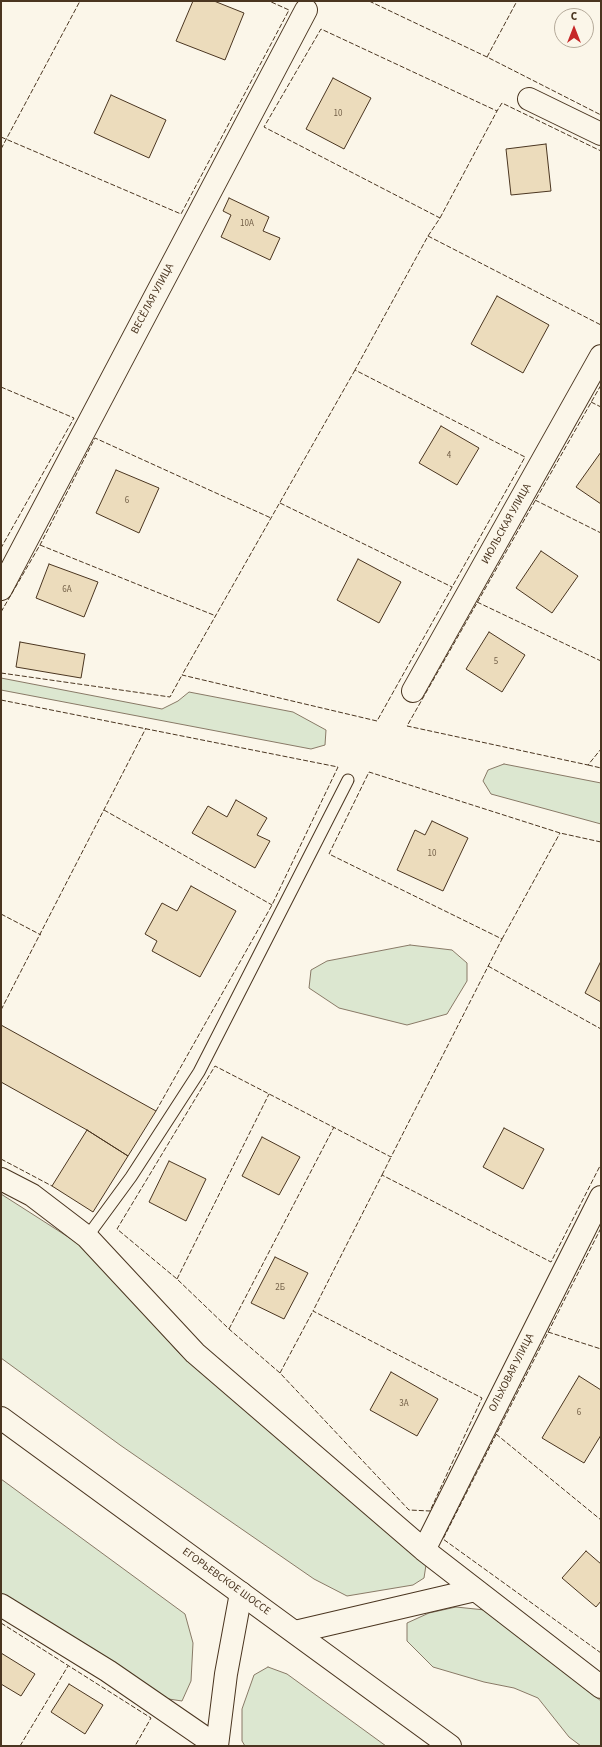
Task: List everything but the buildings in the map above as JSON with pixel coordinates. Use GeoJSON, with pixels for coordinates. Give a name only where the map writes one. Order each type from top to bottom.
{"type":"FeatureCollection","features":[{"type":"Feature","properties":{"kind":"street","name":"ВЕСЁЛАЯ УЛИЦА"},"geometry":{"type":"LineString","coordinates":[[1,589],[306,10]]}},
{"type":"Feature","properties":{"kind":"street"},"geometry":{"type":"LineString","coordinates":[[530,99],[601,134]]}},
{"type":"Feature","properties":{"kind":"street","name":"ИЮЛЬСКАЯ УЛИЦА"},"geometry":{"type":"LineString","coordinates":[[413,691],[601,356]]}},
{"type":"Feature","properties":{"kind":"street"},"geometry":{"type":"LineString","coordinates":[[1,1179],[32,1195],[87,1236],[195,1353],[424,1550],[601,1687]]}},
{"type":"Feature","properties":{"kind":"street","name":"ОЛЬХОВАЯ УЛИЦА"},"geometry":{"type":"LineString","coordinates":[[424,1550],[601,1197]]}},
{"type":"Feature","properties":{"kind":"street","name":"ЕГОРЬЕВСКОЕ ШОССЕ"},"geometry":{"type":"LineString","coordinates":[[1,1418],[450,1746]]}},
{"type":"Feature","properties":{"kind":"street"},"geometry":{"type":"LineString","coordinates":[[295,1632],[475,1590]]}},
{"type":"Feature","properties":{"kind":"street"},"geometry":{"type":"LineString","coordinates":[[1,1605],[108,1671],[217,1746],[226,1674],[241,1593]]}},
{"type":"Feature","properties":{"kind":"lane"},"geometry":{"type":"LineString","coordinates":[[87,1236],[131,1176],[199,1072],[348,780]]}},
{"type":"Feature","properties":{"kind":"green space"},"geometry":{"type":"Polygon","coordinates":[[[1,678],[162,709],[178,701],[189,692],[293,712],[326,730],[325,745],[311,749],[1,690],[1,678]]]}},
{"type":"Feature","properties":{"kind":"green space"},"geometry":{"type":"Polygon","coordinates":[[[504,764],[601,783],[601,824],[491,794],[483,781],[488,770],[504,764]]]}},
{"type":"Feature","properties":{"kind":"green space"},"geometry":{"type":"Polygon","coordinates":[[[410,945],[452,950],[467,963],[467,981],[447,1014],[407,1025],[339,1008],[309,988],[311,970],[327,961],[410,945]]]}},
{"type":"Feature","properties":{"kind":"green space"},"geometry":{"type":"Polygon","coordinates":[[[1,1194],[76,1242],[109,1275],[180,1354],[426,1565],[424,1578],[413,1585],[347,1596],[314,1579],[120,1445],[1,1358],[1,1194]]]}},
{"type":"Feature","properties":{"kind":"green space"},"geometry":{"type":"Polygon","coordinates":[[[1,1479],[185,1614],[193,1643],[191,1681],[182,1701],[162,1698],[1,1594],[1,1479]]]}},
{"type":"Feature","properties":{"kind":"green space"},"geometry":{"type":"Polygon","coordinates":[[[456,1607],[485,1610],[601,1701],[601,1746],[581,1746],[569,1737],[538,1698],[514,1688],[484,1682],[433,1667],[407,1641],[407,1623],[429,1613],[456,1607]]]}},
{"type":"Feature","properties":{"kind":"green space"},"geometry":{"type":"Polygon","coordinates":[[[268,1667],[287,1674],[386,1746],[245,1746],[242,1741],[242,1709],[254,1675],[268,1667]]]}},
{"type":"Feature","properties":{"kind":"fence"},"geometry":{"type":"LineString","coordinates":[[1,149],[80,1]]}},
{"type":"Feature","properties":{"kind":"fence"},"geometry":{"type":"LineString","coordinates":[[1,137],[181,214],[289,10],[269,1]]}},
{"type":"Feature","properties":{"kind":"fence"},"geometry":{"type":"LineString","coordinates":[[369,1],[487,57],[601,115]]}},
{"type":"Feature","properties":{"kind":"fence"},"geometry":{"type":"LineString","coordinates":[[487,57],[517,1]]}},
{"type":"Feature","properties":{"kind":"fence"},"geometry":{"type":"LineString","coordinates":[[428,236],[440,218],[264,127],[321,29],[497,111],[502,103],[601,151]]}},
{"type":"Feature","properties":{"kind":"fence"},"geometry":{"type":"LineString","coordinates":[[440,218],[497,111]]}},
{"type":"Feature","properties":{"kind":"fence"},"geometry":{"type":"LineString","coordinates":[[355,370],[182,675],[377,721],[525,457],[355,370],[428,236],[601,325]]}},
{"type":"Feature","properties":{"kind":"fence"},"geometry":{"type":"LineString","coordinates":[[601,385],[407,726],[588,765],[601,749]]}},
{"type":"Feature","properties":{"kind":"fence"},"geometry":{"type":"LineString","coordinates":[[1,387],[74,418],[1,548]]}},
{"type":"Feature","properties":{"kind":"fence"},"geometry":{"type":"LineString","coordinates":[[591,402],[601,407]]}},
{"type":"Feature","properties":{"kind":"fence"},"geometry":{"type":"LineString","coordinates":[[1,612],[40,545],[95,438],[271,518]]}},
{"type":"Feature","properties":{"kind":"fence"},"geometry":{"type":"LineString","coordinates":[[535,500],[601,533]]}},
{"type":"Feature","properties":{"kind":"fence"},"geometry":{"type":"LineString","coordinates":[[280,503],[452,587]]}},
{"type":"Feature","properties":{"kind":"fence"},"geometry":{"type":"LineString","coordinates":[[40,545],[216,616]]}},
{"type":"Feature","properties":{"kind":"fence"},"geometry":{"type":"LineString","coordinates":[[477,602],[601,661]]}},
{"type":"Feature","properties":{"kind":"fence"},"geometry":{"type":"LineString","coordinates":[[1,673],[170,697],[182,675]]}},
{"type":"Feature","properties":{"kind":"fence"},"geometry":{"type":"LineString","coordinates":[[1,700],[338,767],[272,905],[156,1111]]}},
{"type":"Feature","properties":{"kind":"fence"},"geometry":{"type":"LineString","coordinates":[[1,1010],[146,728]]}},
{"type":"Feature","properties":{"kind":"fence"},"geometry":{"type":"LineString","coordinates":[[588,765],[601,768]]}},
{"type":"Feature","properties":{"kind":"fence"},"geometry":{"type":"LineString","coordinates":[[601,842],[560,833],[369,772],[329,854],[502,939],[391,1157],[215,1066],[117,1229],[177,1279],[229,1329],[280,1373],[409,1510],[430,1511],[482,1398],[313,1311],[382,1175],[551,1262],[601,1164]]}},
{"type":"Feature","properties":{"kind":"fence"},"geometry":{"type":"LineString","coordinates":[[104,810],[272,905]]}},
{"type":"Feature","properties":{"kind":"fence"},"geometry":{"type":"LineString","coordinates":[[502,939],[560,833]]}},
{"type":"Feature","properties":{"kind":"fence"},"geometry":{"type":"LineString","coordinates":[[1,914],[41,935]]}},
{"type":"Feature","properties":{"kind":"fence"},"geometry":{"type":"LineString","coordinates":[[488,966],[601,1029]]}},
{"type":"Feature","properties":{"kind":"fence"},"geometry":{"type":"LineString","coordinates":[[177,1279],[269,1094]]}},
{"type":"Feature","properties":{"kind":"fence"},"geometry":{"type":"LineString","coordinates":[[229,1329],[334,1127]]}},
{"type":"Feature","properties":{"kind":"fence"},"geometry":{"type":"LineString","coordinates":[[382,1175],[391,1157]]}},
{"type":"Feature","properties":{"kind":"fence"},"geometry":{"type":"LineString","coordinates":[[1,1159],[52,1186]]}},
{"type":"Feature","properties":{"kind":"fence"},"geometry":{"type":"LineString","coordinates":[[601,1228],[443,1539],[601,1653]]}},
{"type":"Feature","properties":{"kind":"fence"},"geometry":{"type":"LineString","coordinates":[[280,1373],[313,1311]]}},
{"type":"Feature","properties":{"kind":"fence"},"geometry":{"type":"LineString","coordinates":[[548,1332],[601,1349]]}},
{"type":"Feature","properties":{"kind":"fence"},"geometry":{"type":"LineString","coordinates":[[496,1434],[601,1520]]}},
{"type":"Feature","properties":{"kind":"fence"},"geometry":{"type":"LineString","coordinates":[[1,1623],[151,1718],[135,1746]]}},
{"type":"Feature","properties":{"kind":"fence"},"geometry":{"type":"LineString","coordinates":[[20,1746],[68,1666]]}}]}
